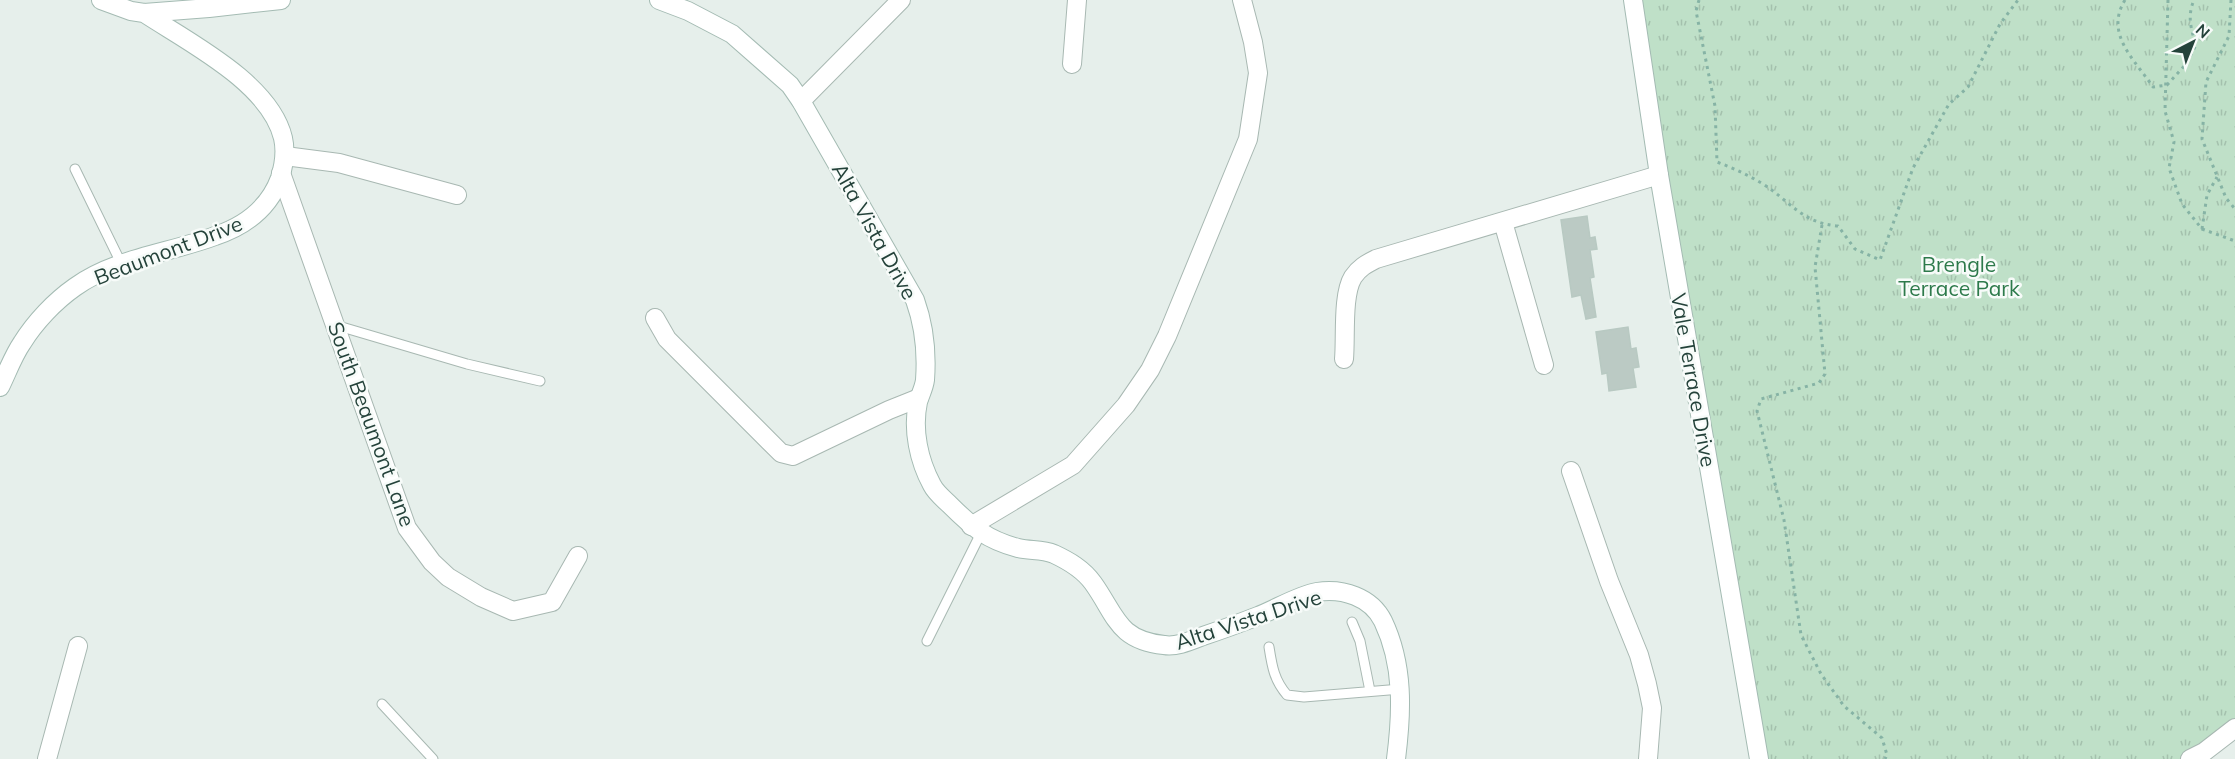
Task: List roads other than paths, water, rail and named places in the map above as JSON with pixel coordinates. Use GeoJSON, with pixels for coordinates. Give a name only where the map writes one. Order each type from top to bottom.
{"type":"FeatureCollection","features":[{"type":"Feature","properties":{"kind":"street"},"geometry":{"type":"LineString","coordinates":[[100,0],[144,13],[209,9],[280,0]]}},
{"type":"Feature","properties":{"kind":"street","name":"Alta Vista Drive"},"geometry":{"type":"LineString","coordinates":[[659,0],[688,11],[732,34],[790,85],[915,300],[923,324],[925,382],[920,398],[917,433],[919,456],[933,488],[976,530],[988,538],[1020,549],[1048,551],[1073,562],[1092,581],[1118,625],[1140,641],[1166,646],[1181,644],[1316,592],[1347,593],[1364,599],[1381,617],[1393,648],[1401,689],[1401,721],[1396,759]]}},
{"type":"Feature","properties":{"kind":"street"},"geometry":{"type":"LineString","coordinates":[[801,101],[902,0]]}},
{"type":"Feature","properties":{"kind":"street"},"geometry":{"type":"LineString","coordinates":[[1072,64],[1077,0]]}},
{"type":"Feature","properties":{"kind":"street"},"geometry":{"type":"LineString","coordinates":[[976,530],[1073,465],[1126,405],[1150,370],[1167,336],[1248,139],[1258,73],[1242,0]]}},
{"type":"Feature","properties":{"kind":"street","name":"Vale Terrace Drive"},"geometry":{"type":"LineString","coordinates":[[1633,0],[1659,175],[1759,759]]}},
{"type":"Feature","properties":{"kind":"street"},"geometry":{"type":"LineString","coordinates":[[144,13],[221,64],[266,105],[279,125],[283,138],[283,164],[339,163],[457,195]]}},
{"type":"Feature","properties":{"kind":"street","name":"Beaumont Drive"},"geometry":{"type":"LineString","coordinates":[[0,387],[21,343],[55,304],[75,287],[122,265],[216,236],[243,224],[267,202],[283,164]]}},
{"type":"Feature","properties":{"kind":"street","name":"South Beaumont Lane"},"geometry":{"type":"LineString","coordinates":[[283,164],[335,325],[407,528],[432,562],[448,577],[481,597],[513,610],[552,602],[578,556]]}},
{"type":"Feature","properties":{"kind":"street"},"geometry":{"type":"LineString","coordinates":[[1344,359],[1348,292],[1353,278],[1362,266],[1376,259],[1659,175]]}},
{"type":"Feature","properties":{"kind":"street"},"geometry":{"type":"LineString","coordinates":[[1503,222],[1544,365]]}},
{"type":"Feature","properties":{"kind":"street"},"geometry":{"type":"LineString","coordinates":[[655,318],[667,339],[781,453],[794,456],[889,410],[920,398]]}},
{"type":"Feature","properties":{"kind":"street"},"geometry":{"type":"LineString","coordinates":[[1571,471],[1609,581],[1639,656],[1647,684],[1652,708],[1648,759]]}},
{"type":"Feature","properties":{"kind":"street"},"geometry":{"type":"LineString","coordinates":[[47,759],[78,646]]}},
{"type":"Feature","properties":{"kind":"street"},"geometry":{"type":"LineString","coordinates":[[2190,759],[2204,752],[2235,728]]}},
{"type":"Feature","properties":{"kind":"lane"},"geometry":{"type":"LineString","coordinates":[[75,169],[122,265]]}},
{"type":"Feature","properties":{"kind":"lane"},"geometry":{"type":"LineString","coordinates":[[335,325],[467,364],[540,381]]}},
{"type":"Feature","properties":{"kind":"lane"},"geometry":{"type":"LineString","coordinates":[[927,640],[976,530]]}},
{"type":"Feature","properties":{"kind":"lane"},"geometry":{"type":"LineString","coordinates":[[1352,622],[1360,642],[1370,691]]}},
{"type":"Feature","properties":{"kind":"lane"},"geometry":{"type":"LineString","coordinates":[[1269,647],[1273,673],[1279,686],[1287,695],[1304,697],[1401,689]]}},
{"type":"Feature","properties":{"kind":"lane"},"geometry":{"type":"LineString","coordinates":[[382,704],[433,759]]}},
{"type":"Feature","properties":{"kind":"park label","name":"Brengle Terrace Park"},"geometry":{"type":"Point","coordinates":[1959,276]}}]}
